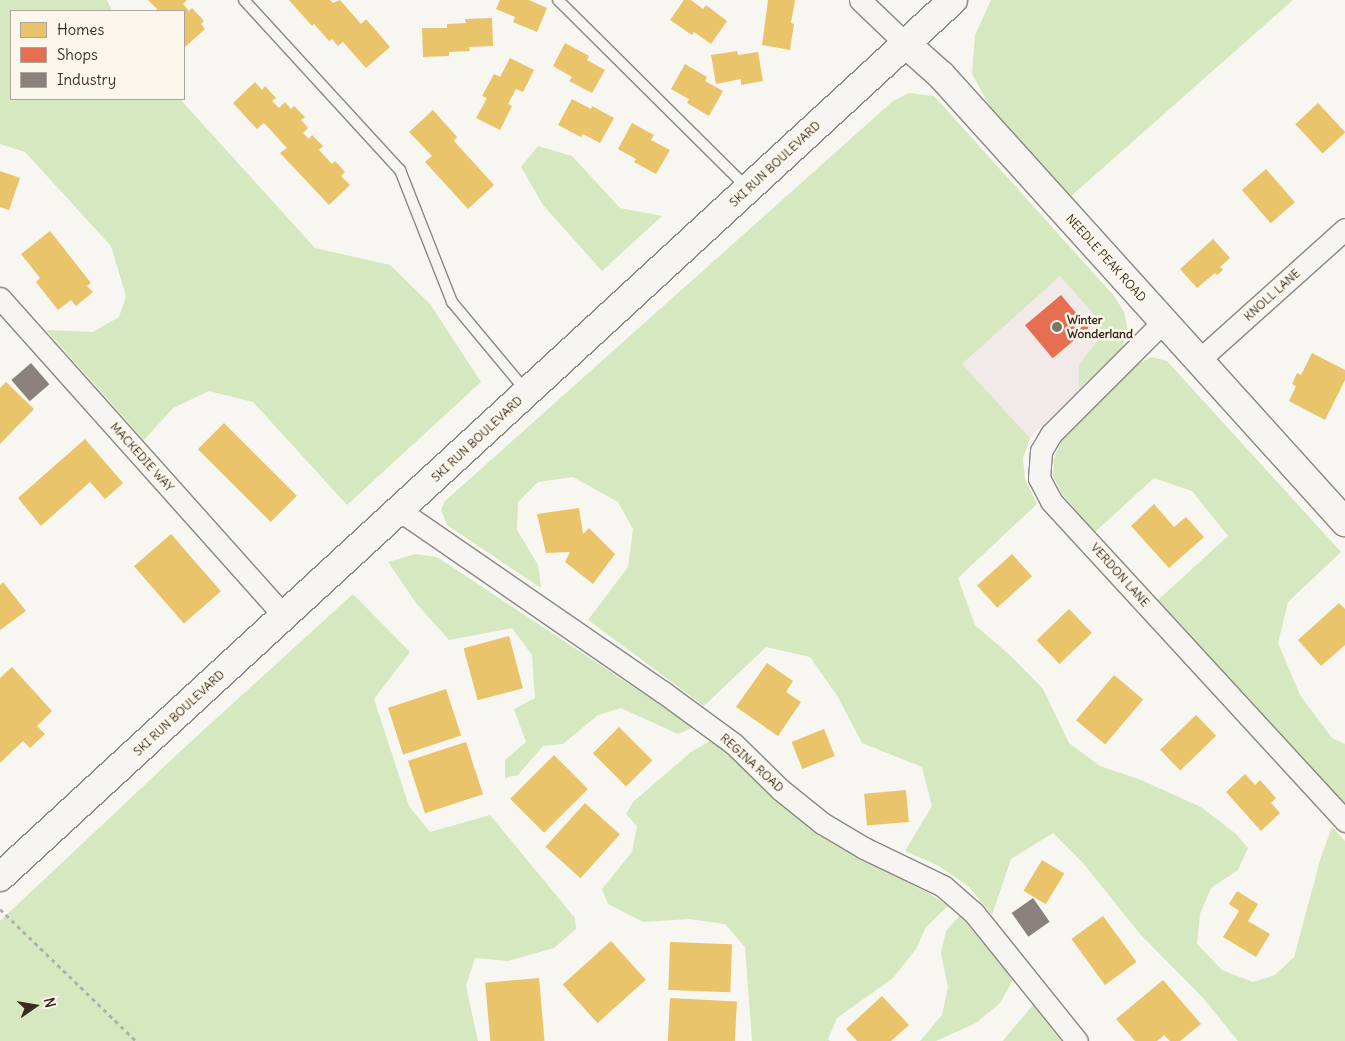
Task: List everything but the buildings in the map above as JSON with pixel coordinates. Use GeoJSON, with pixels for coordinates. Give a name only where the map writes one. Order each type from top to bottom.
{"type":"FeatureCollection","features":[{"type":"Feature","properties":{"kind":"street","name":"NEEDLE PEAK ROAD"},"geometry":{"type":"LineString","coordinates":[[860,0],[941,75],[1345,522]]}},
{"type":"Feature","properties":{"kind":"street","name":"SKI RUN BOULEVARD"},"geometry":{"type":"LineString","coordinates":[[0,877],[953,0]]}},
{"type":"Feature","properties":{"kind":"street","name":"KNOLL LANE"},"geometry":{"type":"LineString","coordinates":[[1199,360],[1345,229]]}},
{"type":"Feature","properties":{"kind":"street","name":"MACKEDIE WAY"},"geometry":{"type":"LineString","coordinates":[[0,298],[284,616]]}},
{"type":"Feature","properties":{"kind":"street","name":"VERDON LANE"},"geometry":{"type":"LineString","coordinates":[[1164,322],[1051,434],[1041,451],[1039,478],[1050,500],[1345,821]]}},
{"type":"Feature","properties":{"kind":"street","name":"REGINA ROAD"},"geometry":{"type":"LineString","coordinates":[[399,510],[663,692],[726,738],[781,790],[822,823],[864,848],[943,886],[974,913],[1077,1041]]}},
{"type":"Feature","properties":{"kind":"lane"},"geometry":{"type":"LineString","coordinates":[[244,0],[400,170],[452,302],[527,392]]}},
{"type":"Feature","properties":{"kind":"lane"},"geometry":{"type":"LineString","coordinates":[[558,0],[748,189]]}},
{"type":"Feature","properties":{"kind":"path"},"geometry":{"type":"LineString","coordinates":[[0,910],[136,1041]]}},
{"type":"Feature","properties":{"kind":"shaded area"},"geometry":{"type":"Polygon","coordinates":[[[1079,258],[1114,296],[1124,312],[1128,332],[1122,347],[1030,438],[962,364],[1079,258]]]}},
{"type":"Feature","properties":{"kind":"green space"},"geometry":{"type":"Polygon","coordinates":[[[0,0],[107,0],[112,10],[10,10],[10,100],[181,100],[315,248],[390,265],[430,304],[481,382],[347,505],[253,402],[209,391],[173,408],[144,440],[46,330],[93,332],[119,317],[126,296],[111,246],[25,152],[0,144],[0,0]]]}},
{"type":"Feature","properties":{"kind":"green space"},"geometry":{"type":"Polygon","coordinates":[[[991,0],[1293,0],[1070,197],[992,110],[972,74],[975,35],[991,0]]]}},
{"type":"Feature","properties":{"kind":"green space"},"geometry":{"type":"Polygon","coordinates":[[[909,93],[934,96],[1114,296],[1124,312],[1128,332],[1122,347],[1079,389],[1079,365],[1101,336],[1098,319],[1060,276],[962,364],[1030,438],[1023,458],[1025,479],[1037,504],[958,578],[975,625],[1012,657],[1043,689],[1069,743],[1100,766],[1141,780],[1201,807],[1236,834],[1248,848],[1238,870],[1211,888],[1200,914],[1197,944],[1222,970],[1253,982],[1275,975],[1294,957],[1321,857],[1332,827],[1345,841],[1345,1041],[1238,1041],[1204,999],[1140,934],[1083,863],[1053,833],[1011,859],[992,915],[969,887],[939,866],[905,851],[932,806],[922,767],[862,743],[838,697],[810,657],[766,647],[704,706],[588,620],[628,567],[633,529],[618,502],[573,477],[538,482],[518,502],[517,530],[538,565],[541,588],[447,525],[441,510],[445,501],[893,101],[909,93]]]}},
{"type":"Feature","properties":{"kind":"green space"},"geometry":{"type":"Polygon","coordinates":[[[538,146],[572,156],[620,208],[662,216],[602,271],[543,205],[521,167],[538,146]]]}},
{"type":"Feature","properties":{"kind":"green space"},"geometry":{"type":"Polygon","coordinates":[[[1151,357],[1167,361],[1341,552],[1288,602],[1278,643],[1300,695],[1332,738],[1345,744],[1345,804],[1158,600],[1228,536],[1192,491],[1154,478],[1095,532],[1062,494],[1053,476],[1054,458],[1064,435],[1136,365],[1151,357]]]}},
{"type":"Feature","properties":{"kind":"green space"},"geometry":{"type":"Polygon","coordinates":[[[415,554],[437,557],[694,727],[678,734],[621,708],[598,715],[563,744],[543,746],[518,775],[505,778],[505,760],[526,742],[514,709],[535,698],[532,655],[512,628],[449,640],[416,603],[388,562],[415,554]]]}},
{"type":"Feature","properties":{"kind":"green space"},"geometry":{"type":"Polygon","coordinates":[[[353,594],[410,652],[374,699],[409,806],[430,832],[490,815],[575,918],[576,929],[554,948],[508,961],[475,958],[466,986],[478,1041],[0,1041],[0,921],[185,747],[353,594]]]}},
{"type":"Feature","properties":{"kind":"green space"},"geometry":{"type":"Polygon","coordinates":[[[712,740],[776,799],[826,839],[935,897],[948,906],[926,927],[916,949],[893,978],[837,1018],[828,1039],[830,1041],[752,1041],[745,947],[725,924],[689,919],[643,922],[608,904],[602,889],[632,852],[637,826],[626,814],[633,802],[691,752],[712,740]]]}},
{"type":"Feature","properties":{"kind":"green space"},"geometry":{"type":"Polygon","coordinates":[[[960,915],[1013,980],[1000,1003],[976,1023],[936,1041],[920,1041],[942,1015],[948,987],[941,954],[946,931],[960,915]]]}},
{"type":"Feature","properties":{"kind":"green space"},"geometry":{"type":"Polygon","coordinates":[[[1033,1005],[1061,1041],[1003,1041],[1005,1038],[1033,1005]]]}},
{"type":"Feature","properties":{"kind":"place","name":"Winter Wonderland"},"geometry":{"type":"Point","coordinates":[1057,327]}}]}
